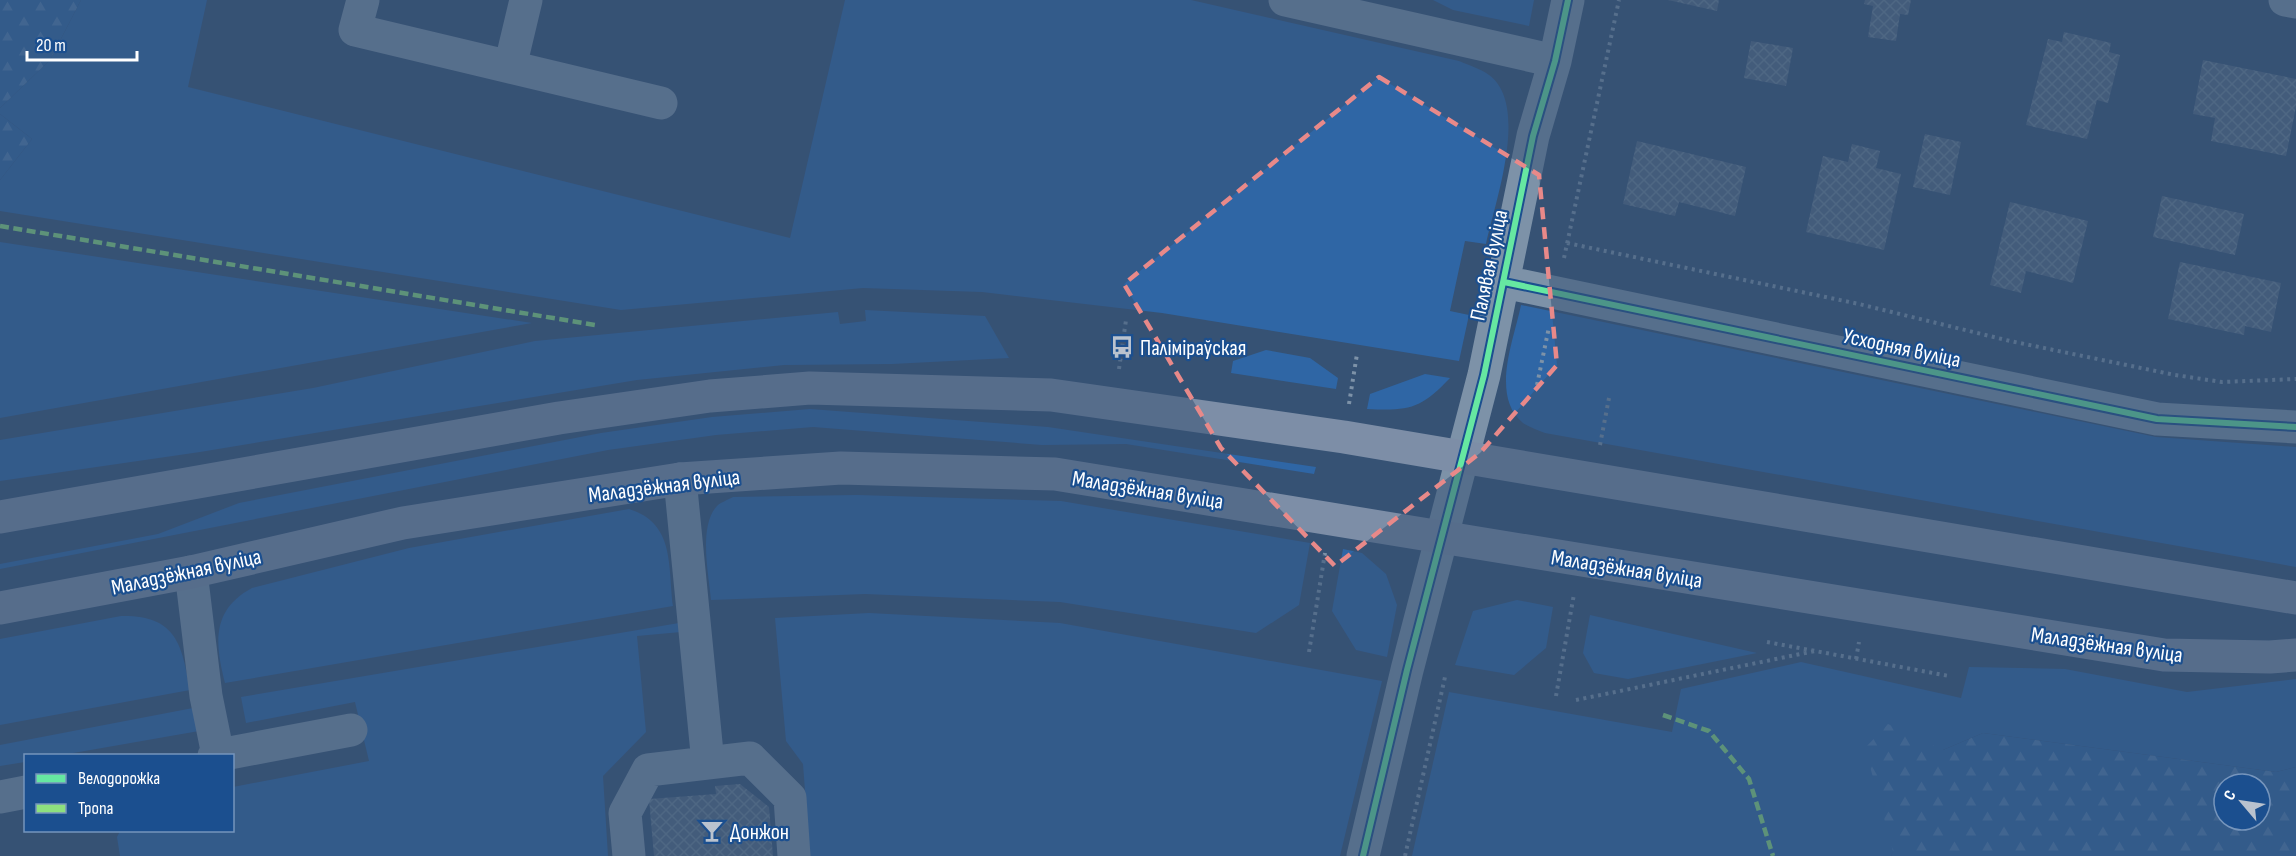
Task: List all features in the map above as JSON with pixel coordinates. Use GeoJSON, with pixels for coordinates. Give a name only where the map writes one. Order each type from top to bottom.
{"type":"FeatureCollection","features":[{"type":"Feature","properties":{"kind":"main road"},"geometry":{"type":"LineString","coordinates":[[0,517],[559,418],[710,396],[810,388],[1051,395],[1344,437],[1462,459],[2296,598]]}},
{"type":"Feature","properties":{"kind":"main road","name":"Маладзёжная вуліца"},"geometry":{"type":"LineString","coordinates":[[0,608],[191,572],[403,523],[680,479],[841,468],[1055,474],[2164,655],[2270,657],[2296,655]]}},
{"type":"Feature","properties":{"kind":"street"},"geometry":{"type":"LineString","coordinates":[[363,0],[355,30],[661,103]]}},
{"type":"Feature","properties":{"kind":"street"},"geometry":{"type":"LineString","coordinates":[[510,67],[526,0]]}},
{"type":"Feature","properties":{"kind":"street"},"geometry":{"type":"LineString","coordinates":[[1285,0],[1555,61]]}},
{"type":"Feature","properties":{"kind":"street","name":"Палявая вуліца"},"geometry":{"type":"LineString","coordinates":[[1364,856],[1407,670],[1484,375],[1533,136],[1555,61],[1568,0]]}},
{"type":"Feature","properties":{"kind":"street"},"geometry":{"type":"LineString","coordinates":[[2285,0],[2296,2]]}},
{"type":"Feature","properties":{"kind":"street","name":"Усходняя вуліца"},"geometry":{"type":"LineString","coordinates":[[1504,282],[2157,419],[2296,427]]}},
{"type":"Feature","properties":{"kind":"street"},"geometry":{"type":"LineString","coordinates":[[680,479],[708,763]]}},
{"type":"Feature","properties":{"kind":"street"},"geometry":{"type":"LineString","coordinates":[[191,572],[216,754]]}},
{"type":"Feature","properties":{"kind":"street"},"geometry":{"type":"LineString","coordinates":[[221,754],[351,730]]}},
{"type":"Feature","properties":{"kind":"street"},"geometry":{"type":"LineString","coordinates":[[628,856],[625,813],[648,770],[750,758],[789,798],[794,856]]}},
{"type":"Feature","properties":{"kind":"street"},"geometry":{"type":"LineString","coordinates":[[0,797],[24,792]]}},
{"type":"Feature","properties":{"kind":"path"},"geometry":{"type":"LineString","coordinates":[[1537,385],[1619,0]]}},
{"type":"Feature","properties":{"kind":"path"},"geometry":{"type":"LineString","coordinates":[[1567,243],[1859,304],[2010,341],[2175,375],[2222,382],[2296,379]]}},
{"type":"Feature","properties":{"kind":"path"},"geometry":{"type":"LineString","coordinates":[[1114,404],[1126,320]]}},
{"type":"Feature","properties":{"kind":"path"},"geometry":{"type":"LineString","coordinates":[[1767,642],[1949,676]]}},
{"type":"Feature","properties":{"kind":"path"},"geometry":{"type":"LineString","coordinates":[[1576,700],[1815,651]]}},
{"type":"Feature","properties":{"kind":"path"},"geometry":{"type":"LineString","coordinates":[[1405,856],[1445,677]]}},
{"type":"Feature","properties":{"kind":"highlighted area"},"geometry":{"type":"Polygon","coordinates":[[[1379,77],[1539,175],[1557,365],[1480,453],[1335,566],[1221,448],[1124,284],[1379,77]]]}},
{"type":"Feature","properties":{"kind":"green space"},"geometry":{"type":"Polygon","coordinates":[[[0,0],[81,0],[50,60],[0,108],[0,0]]]}},
{"type":"Feature","properties":{"kind":"green space"},"geometry":{"type":"Polygon","coordinates":[[[81,0],[207,0],[188,87],[790,238],[845,0],[1191,0],[1459,61],[1489,75],[1501,89],[1507,108],[1506,155],[1486,244],[1465,241],[1450,311],[1469,315],[1459,361],[1162,313],[982,292],[863,288],[621,310],[0,211],[0,180],[32,139],[0,114],[0,108],[50,60],[81,0]]]}},
{"type":"Feature","properties":{"kind":"green space"},"geometry":{"type":"Polygon","coordinates":[[[1433,0],[1534,0],[1529,26],[1453,10],[1433,0]]]}},
{"type":"Feature","properties":{"kind":"green space"},"geometry":{"type":"Polygon","coordinates":[[[0,114],[32,139],[0,180],[0,114]]]}},
{"type":"Feature","properties":{"kind":"green space"},"geometry":{"type":"Polygon","coordinates":[[[0,242],[532,323],[0,418],[0,242]]]}},
{"type":"Feature","properties":{"kind":"green space"},"geometry":{"type":"Polygon","coordinates":[[[1521,305],[2156,437],[2296,447],[2296,567],[1545,433],[1523,423],[1513,412],[1508,398],[1507,367],[1521,305]]]}},
{"type":"Feature","properties":{"kind":"green space"},"geometry":{"type":"Polygon","coordinates":[[[865,310],[985,316],[1009,358],[892,364],[784,365],[637,380],[200,452],[0,481],[0,440],[313,388],[535,341],[838,312],[840,324],[866,321],[865,310]]]}},
{"type":"Feature","properties":{"kind":"green space"},"geometry":{"type":"Polygon","coordinates":[[[1266,350],[1310,358],[1338,378],[1336,389],[1231,373],[1233,361],[1266,350]]]}},
{"type":"Feature","properties":{"kind":"green space"},"geometry":{"type":"Polygon","coordinates":[[[1425,374],[1450,378],[1431,396],[1413,406],[1367,409],[1370,394],[1425,374]]]}},
{"type":"Feature","properties":{"kind":"green space"},"geometry":{"type":"Polygon","coordinates":[[[810,409],[1048,427],[1316,467],[1314,474],[1126,444],[1042,445],[813,427],[716,435],[608,450],[0,569],[0,564],[158,534],[239,503],[601,433],[712,417],[810,409]]]}},
{"type":"Feature","properties":{"kind":"green space"},"geometry":{"type":"Polygon","coordinates":[[[857,495],[1061,501],[1310,543],[1299,605],[1256,633],[1060,602],[865,594],[711,600],[706,538],[711,515],[717,506],[733,497],[857,495]]]}},
{"type":"Feature","properties":{"kind":"green space"},"geometry":{"type":"Polygon","coordinates":[[[629,509],[655,524],[662,535],[669,561],[673,606],[225,683],[219,655],[219,629],[229,607],[252,588],[409,548],[629,509]]]}},
{"type":"Feature","properties":{"kind":"green space"},"geometry":{"type":"Polygon","coordinates":[[[1343,549],[1362,553],[1386,574],[1397,605],[1387,657],[1356,650],[1332,611],[1343,549]]]}},
{"type":"Feature","properties":{"kind":"green space"},"geometry":{"type":"Polygon","coordinates":[[[1517,600],[1553,607],[1546,648],[1514,675],[1455,665],[1473,611],[1517,600]]]}},
{"type":"Feature","properties":{"kind":"green space"},"geometry":{"type":"Polygon","coordinates":[[[869,613],[1060,623],[1382,681],[1340,856],[810,856],[803,764],[786,741],[775,618],[869,613]]]}},
{"type":"Feature","properties":{"kind":"green space"},"geometry":{"type":"Polygon","coordinates":[[[1590,615],[1757,653],[1628,679],[1594,673],[1583,653],[1590,615]]]}},
{"type":"Feature","properties":{"kind":"green space"},"geometry":{"type":"Polygon","coordinates":[[[121,616],[154,621],[173,635],[184,659],[190,690],[0,725],[0,639],[121,616]]]}},
{"type":"Feature","properties":{"kind":"green space"},"geometry":{"type":"Polygon","coordinates":[[[679,623],[681,632],[637,636],[646,732],[603,776],[608,856],[120,856],[117,837],[120,832],[234,832],[234,787],[369,761],[355,702],[246,723],[241,697],[679,623]]]}},
{"type":"Feature","properties":{"kind":"green space"},"geometry":{"type":"Polygon","coordinates":[[[1801,662],[1961,698],[1969,667],[2065,669],[2187,692],[2296,679],[2296,767],[2276,772],[1983,733],[1943,750],[1891,856],[1412,856],[1449,692],[1672,732],[1681,689],[1801,662]]]}},
{"type":"Feature","properties":{"kind":"green space"},"geometry":{"type":"Polygon","coordinates":[[[193,708],[199,731],[68,754],[24,754],[24,762],[0,766],[0,745],[193,708]]]}},
{"type":"Feature","properties":{"kind":"green space"},"geometry":{"type":"Polygon","coordinates":[[[1888,724],[1943,750],[1983,733],[2276,772],[2296,767],[2296,856],[1891,856],[1893,851],[1865,748],[1888,724]]]}},
{"type":"Feature","properties":{"kind":"building"},"geometry":{"type":"Polygon","coordinates":[[[1668,0],[1719,0],[1717,11],[1668,0]]]}},
{"type":"Feature","properties":{"kind":"building"},"geometry":{"type":"Polygon","coordinates":[[[1865,0],[1911,0],[1908,15],[1900,14],[1896,41],[1868,37],[1873,6],[1864,4],[1865,0]]]}},
{"type":"Feature","properties":{"kind":"building"},"geometry":{"type":"Polygon","coordinates":[[[2064,32],[2111,43],[2109,52],[2120,55],[2108,103],[2097,100],[2087,139],[2026,125],[2048,39],[2062,42],[2064,32]]]}},
{"type":"Feature","properties":{"kind":"building"},"geometry":{"type":"Polygon","coordinates":[[[1751,41],[1793,48],[1786,86],[1744,78],[1751,41]]]}},
{"type":"Feature","properties":{"kind":"building"},"geometry":{"type":"Polygon","coordinates":[[[2203,60],[2296,79],[2296,107],[2286,156],[2211,141],[2215,118],[2193,114],[2203,60]]]}},
{"type":"Feature","properties":{"kind":"building"},"geometry":{"type":"Polygon","coordinates":[[[1925,134],[1961,142],[1950,195],[1913,187],[1925,134]]]}},
{"type":"Feature","properties":{"kind":"building"},"geometry":{"type":"Polygon","coordinates":[[[1637,141],[1746,167],[1735,216],[1679,202],[1675,216],[1623,204],[1637,141]]]}},
{"type":"Feature","properties":{"kind":"building"},"geometry":{"type":"Polygon","coordinates":[[[1852,144],[1880,151],[1876,168],[1901,174],[1884,250],[1806,232],[1823,156],[1848,162],[1852,144]]]}},
{"type":"Feature","properties":{"kind":"building"},"geometry":{"type":"Polygon","coordinates":[[[2162,196],[2244,214],[2235,255],[2153,237],[2162,196]]]}},
{"type":"Feature","properties":{"kind":"building"},"geometry":{"type":"Polygon","coordinates":[[[2010,202],[2088,221],[2073,283],[2026,271],[2021,293],[1990,285],[2010,202]]]}},
{"type":"Feature","properties":{"kind":"building"},"geometry":{"type":"Polygon","coordinates":[[[2180,262],[2281,283],[2271,332],[2245,326],[2244,335],[2168,319],[2180,262]]]}},
{"type":"Feature","properties":{"kind":"building","name":"Донжон"},"geometry":{"type":"Polygon","coordinates":[[[740,784],[769,807],[773,856],[654,856],[649,799],[716,794],[715,786],[740,784]]]}},
{"type":"Feature","properties":{"kind":"marked path"},"geometry":{"type":"LineString","coordinates":[[0,226],[595,325]]}},
{"type":"Feature","properties":{"kind":"marked path"},"geometry":{"type":"LineString","coordinates":[[1663,715],[1709,731],[1749,779],[1773,856]]}},
{"type":"Feature","properties":{"kind":"cycle path"},"geometry":{"type":"LineString","coordinates":[[1363,856],[1407,670],[1484,375],[1533,136],[1555,61],[1568,0]]}},
{"type":"Feature","properties":{"kind":"cycle path"},"geometry":{"type":"LineString","coordinates":[[1504,282],[2157,419],[2296,427]]}},
{"type":"Feature","properties":{"kind":"place","name":"Паліміраўская"},"geometry":{"type":"Point","coordinates":[1122,347]}},
{"type":"Feature","properties":{"kind":"place","name":"Донжон"},"geometry":{"type":"Point","coordinates":[712,831]}}]}
